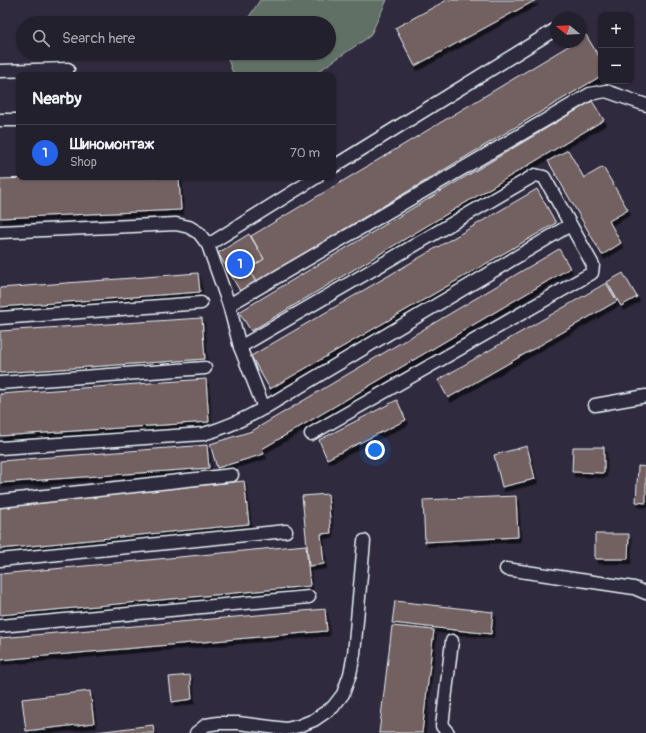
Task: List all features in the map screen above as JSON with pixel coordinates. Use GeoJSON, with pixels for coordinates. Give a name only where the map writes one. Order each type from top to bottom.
{"type":"FeatureCollection","features":[{"type":"Feature","properties":{"kind":"lane"},"geometry":{"type":"LineString","coordinates":[[336,165],[550,33]]}},
{"type":"Feature","properties":{"kind":"lane"},"geometry":{"type":"LineString","coordinates":[[0,71],[68,69]]}},
{"type":"Feature","properties":{"kind":"lane"},"geometry":{"type":"LineString","coordinates":[[229,305],[590,94],[606,91],[646,105]]}},
{"type":"Feature","properties":{"kind":"lane"},"geometry":{"type":"LineString","coordinates":[[0,120],[16,120]]}},
{"type":"Feature","properties":{"kind":"lane"},"geometry":{"type":"LineString","coordinates":[[240,347],[535,175],[544,177],[593,265],[592,273],[311,434]]}},
{"type":"Feature","properties":{"kind":"lane"},"geometry":{"type":"LineString","coordinates":[[208,245],[312,180]]}},
{"type":"Feature","properties":{"kind":"lane"},"geometry":{"type":"LineString","coordinates":[[0,232],[176,224],[189,227],[199,232],[208,245],[229,305],[240,347],[264,408]]}},
{"type":"Feature","properties":{"kind":"lane"},"geometry":{"type":"LineString","coordinates":[[0,448],[203,434],[219,430],[264,408],[570,225]]}},
{"type":"Feature","properties":{"kind":"lane"},"geometry":{"type":"LineString","coordinates":[[0,318],[201,303]]}},
{"type":"Feature","properties":{"kind":"lane"},"geometry":{"type":"LineString","coordinates":[[0,383],[205,368]]}},
{"type":"Feature","properties":{"kind":"lane"},"geometry":{"type":"LineString","coordinates":[[595,405],[646,396]]}},
{"type":"Feature","properties":{"kind":"lane"},"geometry":{"type":"LineString","coordinates":[[0,501],[232,475]]}},
{"type":"Feature","properties":{"kind":"lane"},"geometry":{"type":"LineString","coordinates":[[0,560],[286,531]]}},
{"type":"Feature","properties":{"kind":"lane"},"geometry":{"type":"LineString","coordinates":[[196,733],[206,725],[218,723],[238,723],[286,729],[314,720],[333,707],[343,694],[350,674],[354,654],[364,541]]}},
{"type":"Feature","properties":{"kind":"lane"},"geometry":{"type":"LineString","coordinates":[[506,569],[634,588],[646,594]]}},
{"type":"Feature","properties":{"kind":"lane"},"geometry":{"type":"LineString","coordinates":[[0,626],[309,597]]}},
{"type":"Feature","properties":{"kind":"lane"},"geometry":{"type":"LineString","coordinates":[[448,733],[442,726],[452,641]]}},
{"type":"Feature","properties":{"kind":"green space"},"geometry":{"type":"Polygon","coordinates":[[[260,0],[387,0],[370,36],[336,59],[336,16],[250,16],[260,0]]]}},
{"type":"Feature","properties":{"kind":"green space"},"geometry":{"type":"Polygon","coordinates":[[[228,60],[335,60],[317,72],[233,72],[228,60]]]}},
{"type":"Feature","properties":{"kind":"building"},"geometry":{"type":"Polygon","coordinates":[[[447,0],[536,0],[415,66],[395,28],[447,0]]]}},
{"type":"Feature","properties":{"kind":"building"},"geometry":{"type":"Polygon","coordinates":[[[586,35],[598,55],[598,78],[256,282],[248,269],[264,259],[251,236],[565,48],[586,48],[586,35]]]}},
{"type":"Feature","properties":{"kind":"building"},"geometry":{"type":"Polygon","coordinates":[[[592,101],[604,120],[251,331],[239,312],[592,101]]]}},
{"type":"Feature","properties":{"kind":"building"},"geometry":{"type":"Polygon","coordinates":[[[568,150],[584,178],[603,167],[628,210],[609,221],[621,243],[602,255],[548,161],[568,150]]]}},
{"type":"Feature","properties":{"kind":"building"},"geometry":{"type":"Polygon","coordinates":[[[0,179],[179,180],[181,210],[0,218],[0,179]]]}},
{"type":"Feature","properties":{"kind":"building"},"geometry":{"type":"Polygon","coordinates":[[[537,189],[556,223],[270,389],[251,356],[537,189]]]}},
{"type":"Feature","properties":{"kind":"building"},"geometry":{"type":"Polygon","coordinates":[[[249,234],[264,259],[248,269],[256,282],[240,291],[218,253],[249,234]]]}},
{"type":"Feature","properties":{"kind":"building"},"geometry":{"type":"Polygon","coordinates":[[[559,249],[570,268],[262,449],[264,454],[217,468],[210,444],[252,431],[559,249]]]}},
{"type":"Feature","properties":{"kind":"building"},"geometry":{"type":"Polygon","coordinates":[[[198,273],[200,292],[0,307],[0,288],[198,273]]]}},
{"type":"Feature","properties":{"kind":"building"},"geometry":{"type":"Polygon","coordinates":[[[623,273],[637,297],[621,306],[607,282],[623,273]]]}},
{"type":"Feature","properties":{"kind":"building"},"geometry":{"type":"Polygon","coordinates":[[[606,283],[617,301],[448,398],[438,380],[606,283]]]}},
{"type":"Feature","properties":{"kind":"building"},"geometry":{"type":"Polygon","coordinates":[[[202,318],[205,359],[0,373],[0,331],[202,318]]]}},
{"type":"Feature","properties":{"kind":"building"},"geometry":{"type":"Polygon","coordinates":[[[206,379],[209,422],[0,436],[0,394],[206,379]]]}},
{"type":"Feature","properties":{"kind":"building"},"geometry":{"type":"Polygon","coordinates":[[[397,400],[406,420],[327,459],[319,440],[397,400]]]}},
{"type":"Feature","properties":{"kind":"building"},"geometry":{"type":"Polygon","coordinates":[[[207,445],[209,468],[0,483],[0,461],[207,445]]]}},
{"type":"Feature","properties":{"kind":"building"},"geometry":{"type":"Polygon","coordinates":[[[527,446],[535,479],[502,487],[494,455],[527,446]]]}},
{"type":"Feature","properties":{"kind":"building"},"geometry":{"type":"Polygon","coordinates":[[[573,447],[604,447],[604,473],[572,472],[573,447]]]}},
{"type":"Feature","properties":{"kind":"building"},"geometry":{"type":"Polygon","coordinates":[[[638,466],[646,467],[646,503],[636,502],[638,466]]]}},
{"type":"Feature","properties":{"kind":"building"},"geometry":{"type":"Polygon","coordinates":[[[244,481],[249,524],[0,549],[0,506],[244,481]]]}},
{"type":"Feature","properties":{"kind":"building"},"geometry":{"type":"Polygon","coordinates":[[[328,494],[331,533],[321,534],[324,564],[309,566],[302,496],[328,494]]]}},
{"type":"Feature","properties":{"kind":"building"},"geometry":{"type":"Polygon","coordinates":[[[516,496],[518,537],[425,542],[423,500],[516,496]]]}},
{"type":"Feature","properties":{"kind":"building"},"geometry":{"type":"Polygon","coordinates":[[[595,534],[629,534],[628,559],[595,559],[595,534]]]}},
{"type":"Feature","properties":{"kind":"building"},"geometry":{"type":"Polygon","coordinates":[[[306,545],[310,586],[0,615],[0,574],[306,545]]]}},
{"type":"Feature","properties":{"kind":"building"},"geometry":{"type":"Polygon","coordinates":[[[395,601],[493,612],[491,634],[392,623],[395,601]]]}},
{"type":"Feature","properties":{"kind":"building"},"geometry":{"type":"Polygon","coordinates":[[[325,609],[327,631],[0,660],[0,638],[325,609]]]}},
{"type":"Feature","properties":{"kind":"building"},"geometry":{"type":"Polygon","coordinates":[[[392,626],[434,630],[422,733],[379,733],[392,626]]]}},
{"type":"Feature","properties":{"kind":"building"},"geometry":{"type":"Polygon","coordinates":[[[190,675],[192,699],[172,702],[169,677],[190,675]]]}},
{"type":"Feature","properties":{"kind":"building"},"geometry":{"type":"Polygon","coordinates":[[[90,691],[94,723],[26,731],[22,699],[90,691]]]}},
{"type":"Feature","properties":{"kind":"building"},"geometry":{"type":"Polygon","coordinates":[[[153,725],[154,733],[96,732],[153,725]]]}},
{"type":"Feature","properties":{"kind":"place","name":"Шиномонтаж"},"geometry":{"type":"Point","coordinates":[240,264]}}]}
